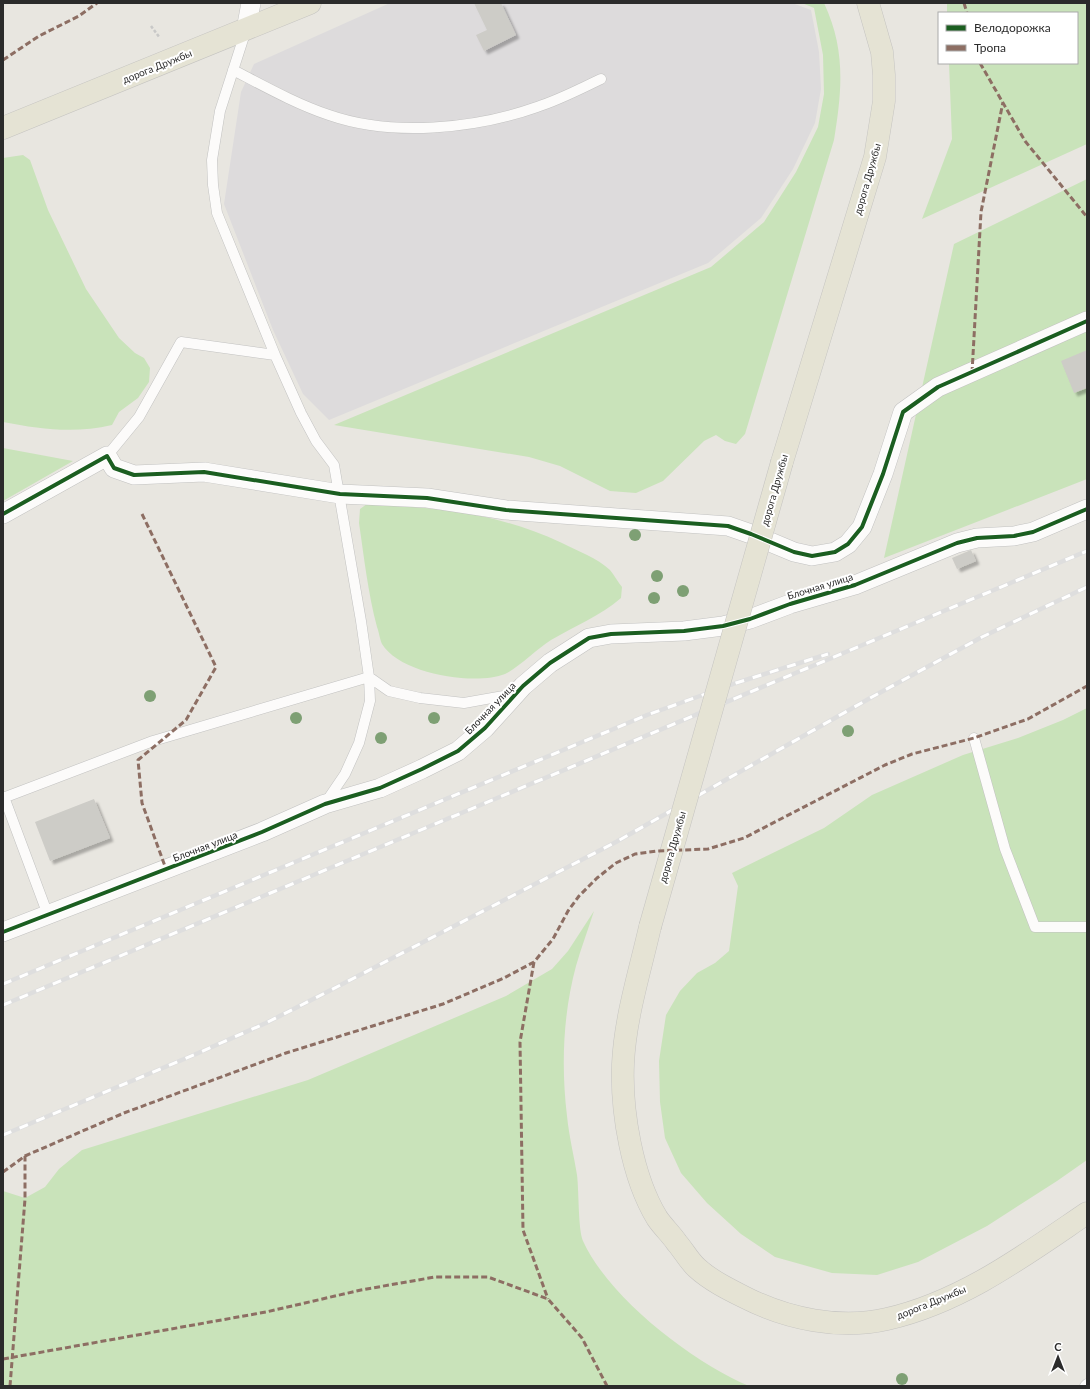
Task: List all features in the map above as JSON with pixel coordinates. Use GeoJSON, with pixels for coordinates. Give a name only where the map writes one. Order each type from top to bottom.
{"type":"FeatureCollection","features":[{"type":"Feature","properties":{"kind":"main road","name":"дорога Дружбы"},"geometry":{"type":"LineString","coordinates":[[3,128],[310,3]]}},
{"type":"Feature","properties":{"kind":"main road","name":"дорога Дружбы"},"geometry":{"type":"LineString","coordinates":[[868,3],[882,52],[884,75],[884,101],[875,157],[782,462],[650,927],[633,1000],[623,1064],[627,1127],[635,1164],[657,1218],[696,1267],[726,1288],[755,1302],[789,1315],[822,1322],[854,1324],[887,1319],[951,1296],[989,1277],[1087,1213]]}},
{"type":"Feature","properties":{"kind":"street"},"geometry":{"type":"LineString","coordinates":[[246,30],[251,3]]}},
{"type":"Feature","properties":{"kind":"street"},"geometry":{"type":"LineString","coordinates":[[3,514],[107,456],[114,468],[134,475],[204,472],[340,494],[427,498],[506,510],[728,526],[794,552],[812,556],[835,552],[848,544],[862,527],[883,474],[903,412],[938,387],[1087,321]]}},
{"type":"Feature","properties":{"kind":"street","name":"Блочная улица"},"geometry":{"type":"LineString","coordinates":[[3,932],[262,832],[325,804],[380,788],[458,751],[485,728],[516,694],[550,663],[589,638],[611,634],[684,631],[723,626],[750,619],[790,604],[855,585],[957,543],[976,538],[1014,536],[1033,532],[1087,509]]}},
{"type":"Feature","properties":{"kind":"lane"},"geometry":{"type":"LineString","coordinates":[[246,30],[220,111],[216,134],[212,160],[213,185],[217,213],[274,355],[301,413],[316,441],[334,464],[369,677],[370,700],[359,743],[345,774],[325,804]]}},
{"type":"Feature","properties":{"kind":"lane"},"geometry":{"type":"LineString","coordinates":[[233,70],[301,104],[330,116],[359,123],[391,128],[430,128],[468,125],[499,118],[536,108],[601,79]]}},
{"type":"Feature","properties":{"kind":"lane"},"geometry":{"type":"LineString","coordinates":[[107,456],[139,417],[181,342],[274,355]]}},
{"type":"Feature","properties":{"kind":"lane"},"geometry":{"type":"LineString","coordinates":[[369,677],[388,691],[420,698],[464,703],[516,694]]}},
{"type":"Feature","properties":{"kind":"lane"},"geometry":{"type":"LineString","coordinates":[[48,915],[3,798],[153,741],[369,677]]}},
{"type":"Feature","properties":{"kind":"lane"},"geometry":{"type":"LineString","coordinates":[[974,738],[1005,850],[1035,928],[1087,927]]}},
{"type":"Feature","properties":{"kind":"path"},"geometry":{"type":"LineString","coordinates":[[151,26],[163,42]]}},
{"type":"Feature","properties":{"kind":"shaded area"},"geometry":{"type":"Polygon","coordinates":[[[390,3],[792,3],[811,10],[819,52],[821,89],[815,123],[793,169],[761,218],[708,263],[329,420],[303,394],[273,330],[224,204],[241,92],[254,64],[390,3]]]}},
{"type":"Feature","properties":{"kind":"green space"},"geometry":{"type":"Polygon","coordinates":[[[802,3],[824,3],[836,37],[840,71],[837,122],[834,140],[745,434],[736,444],[725,441],[716,435],[704,441],[663,481],[636,493],[610,491],[560,466],[529,457],[334,425],[711,267],[764,222],[796,172],[818,127],[824,94],[823,55],[814,8],[802,3]]]}},
{"type":"Feature","properties":{"kind":"green space"},"geometry":{"type":"Polygon","coordinates":[[[947,3],[1087,3],[1087,144],[922,219],[952,139],[949,64],[1078,64],[1078,12],[947,12],[947,3]]]}},
{"type":"Feature","properties":{"kind":"green space"},"geometry":{"type":"Polygon","coordinates":[[[23,155],[30,160],[48,210],[86,289],[119,338],[135,353],[144,358],[150,368],[149,382],[138,398],[119,412],[112,425],[98,428],[57,430],[3,422],[3,158],[23,155]]]}},
{"type":"Feature","properties":{"kind":"green space"},"geometry":{"type":"Polygon","coordinates":[[[1087,179],[1087,479],[884,558],[954,244],[1087,179]]]}},
{"type":"Feature","properties":{"kind":"green space"},"geometry":{"type":"Polygon","coordinates":[[[3,448],[73,461],[3,501],[3,448]]]}},
{"type":"Feature","properties":{"kind":"green space"},"geometry":{"type":"Polygon","coordinates":[[[367,504],[418,507],[466,513],[513,524],[562,543],[587,555],[605,566],[610,570],[622,587],[621,598],[596,616],[551,640],[505,674],[476,679],[439,675],[421,670],[405,663],[391,654],[381,642],[366,575],[359,523],[360,509],[367,504]]]}},
{"type":"Feature","properties":{"kind":"green space"},"geometry":{"type":"Polygon","coordinates":[[[1087,708],[1087,1160],[987,1226],[918,1262],[877,1275],[832,1273],[775,1257],[741,1234],[707,1203],[681,1173],[665,1138],[660,1102],[659,1061],[666,1015],[680,991],[697,973],[715,963],[729,951],[738,886],[732,873],[824,828],[872,795],[963,755],[1018,738],[1063,720],[1087,708]]]}},
{"type":"Feature","properties":{"kind":"green space"},"geometry":{"type":"Polygon","coordinates":[[[594,911],[578,959],[572,984],[568,1003],[564,1040],[565,1097],[569,1131],[577,1175],[581,1236],[595,1263],[612,1284],[632,1306],[654,1326],[678,1345],[703,1361],[749,1386],[3,1386],[3,1191],[25,1198],[45,1187],[59,1169],[82,1150],[308,1080],[506,996],[552,969],[568,951],[594,911]]]}},
{"type":"Feature","properties":{"kind":"building"},"geometry":{"type":"Polygon","coordinates":[[[474,3],[501,3],[516,35],[484,51],[476,35],[487,30],[474,3]]]}},
{"type":"Feature","properties":{"kind":"building"},"geometry":{"type":"Polygon","coordinates":[[[1087,350],[1087,388],[1074,393],[1061,361],[1087,350]]]}},
{"type":"Feature","properties":{"kind":"building"},"geometry":{"type":"Polygon","coordinates":[[[971,550],[976,561],[957,569],[952,558],[971,550]]]}},
{"type":"Feature","properties":{"kind":"building"},"geometry":{"type":"Polygon","coordinates":[[[94,799],[110,838],[50,861],[35,822],[94,799]]]}},
{"type":"Feature","properties":{"kind":"railway"},"geometry":{"type":"LineString","coordinates":[[3,1005],[1087,551]]}},
{"type":"Feature","properties":{"kind":"railway"},"geometry":{"type":"LineString","coordinates":[[3,1135],[266,1023],[616,842],[872,697],[982,637],[1087,587]]}},
{"type":"Feature","properties":{"kind":"railway"},"geometry":{"type":"LineString","coordinates":[[3,984],[647,715],[736,683],[828,654]]}},
{"type":"Feature","properties":{"kind":"marked path"},"geometry":{"type":"LineString","coordinates":[[3,60],[39,36],[79,16],[97,3]]}},
{"type":"Feature","properties":{"kind":"marked path"},"geometry":{"type":"LineString","coordinates":[[964,3],[967,12]]}},
{"type":"Feature","properties":{"kind":"marked path"},"geometry":{"type":"LineString","coordinates":[[981,64],[1025,141],[1087,217]]}},
{"type":"Feature","properties":{"kind":"marked path"},"geometry":{"type":"LineString","coordinates":[[972,373],[981,212],[1003,102]]}},
{"type":"Feature","properties":{"kind":"marked path"},"geometry":{"type":"LineString","coordinates":[[142,514],[216,667],[186,720],[138,760],[142,803],[166,869]]}},
{"type":"Feature","properties":{"kind":"marked path"},"geometry":{"type":"LineString","coordinates":[[3,1172],[25,1156],[124,1113],[286,1053],[443,1004],[504,978],[534,962],[553,939],[568,911],[579,896],[597,878],[616,863],[635,854],[657,851],[708,849],[744,838],[885,765],[912,754],[974,738],[1028,719],[1087,686]]}},
{"type":"Feature","properties":{"kind":"marked path"},"geometry":{"type":"LineString","coordinates":[[534,962],[520,1042],[523,1230],[548,1299]]}},
{"type":"Feature","properties":{"kind":"marked path"},"geometry":{"type":"LineString","coordinates":[[10,1386],[25,1199],[25,1156]]}},
{"type":"Feature","properties":{"kind":"marked path"},"geometry":{"type":"LineString","coordinates":[[3,1359],[266,1312],[361,1290],[435,1277],[488,1277],[548,1299],[582,1338],[607,1386]]}},
{"type":"Feature","properties":{"kind":"cycle path"},"geometry":{"type":"LineString","coordinates":[[3,514],[107,456],[114,468],[134,475],[204,472],[340,494],[427,498],[506,510],[728,526],[794,552],[812,556],[835,552],[848,544],[862,527],[883,474],[903,412],[938,387],[1087,321]]}},
{"type":"Feature","properties":{"kind":"cycle path"},"geometry":{"type":"LineString","coordinates":[[3,932],[262,832],[325,804],[380,788],[458,751],[485,728],[523,686],[550,663],[589,638],[611,634],[684,631],[723,626],[750,619],[790,604],[855,585],[957,543],[977,538],[1014,536],[1033,532],[1087,509]]}}]}
